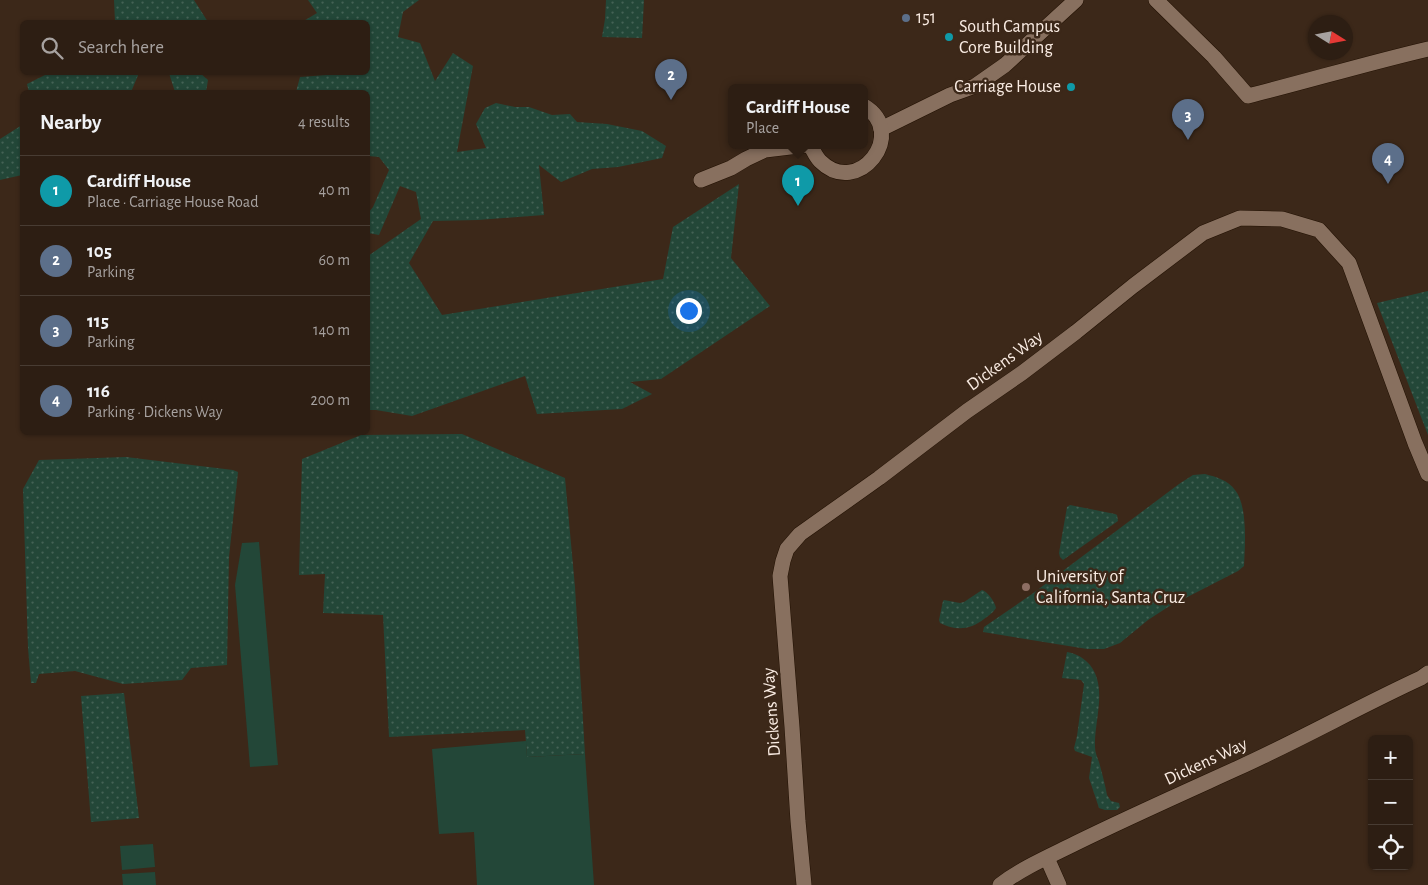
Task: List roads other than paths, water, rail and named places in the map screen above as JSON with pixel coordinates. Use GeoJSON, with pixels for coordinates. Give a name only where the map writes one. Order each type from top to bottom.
{"type":"FeatureCollection","features":[{"type":"Feature","properties":{"kind":"street"},"geometry":{"type":"LineString","coordinates":[[881,129],[950,95],[975,86],[1005,65],[1076,0]]}},
{"type":"Feature","properties":{"kind":"street"},"geometry":{"type":"LineString","coordinates":[[1156,0],[1214,58],[1248,96],[1428,48]]}},
{"type":"Feature","properties":{"kind":"street"},"geometry":{"type":"LineString","coordinates":[[812,149],[819,160],[828,168],[839,172],[851,172],[871,162],[878,152],[881,141],[881,129],[877,118],[868,108]]}},
{"type":"Feature","properties":{"kind":"street"},"geometry":{"type":"LineString","coordinates":[[701,180],[732,168],[766,150],[775,149]]}},
{"type":"Feature","properties":{"kind":"street","name":"Dickens Way"},"geometry":{"type":"LineString","coordinates":[[804,885],[780,576],[787,549],[800,534],[879,478],[967,411],[1022,373],[1203,233],[1240,218],[1282,219],[1319,230],[1349,263],[1428,474]]}},
{"type":"Feature","properties":{"kind":"street","name":"Dickens Way"},"geometry":{"type":"LineString","coordinates":[[1000,885],[1009,878],[1129,817],[1242,767],[1428,673]]}},
{"type":"Feature","properties":{"kind":"street"},"geometry":{"type":"LineString","coordinates":[[1047,858],[1059,885]]}},
{"type":"Feature","properties":{"kind":"place","name":"151"},"geometry":{"type":"Point","coordinates":[906,18]}},
{"type":"Feature","properties":{"kind":"place","name":"South Campus Core Building"},"geometry":{"type":"Point","coordinates":[949,37]}},
{"type":"Feature","properties":{"kind":"place","name":"Carriage House"},"geometry":{"type":"Point","coordinates":[1071,87]}},
{"type":"Feature","properties":{"kind":"place","name":"105"},"geometry":{"type":"Point","coordinates":[671,100]}},
{"type":"Feature","properties":{"kind":"place","name":"115"},"geometry":{"type":"Point","coordinates":[1188,140]}},
{"type":"Feature","properties":{"kind":"place","name":"116"},"geometry":{"type":"Point","coordinates":[1388,184]}},
{"type":"Feature","properties":{"kind":"place","name":"Cardiff House"},"geometry":{"type":"Point","coordinates":[798,206]}},
{"type":"Feature","properties":{"kind":"place","name":"University of California, Santa Cruz"},"geometry":{"type":"Point","coordinates":[1026,587]}}]}
